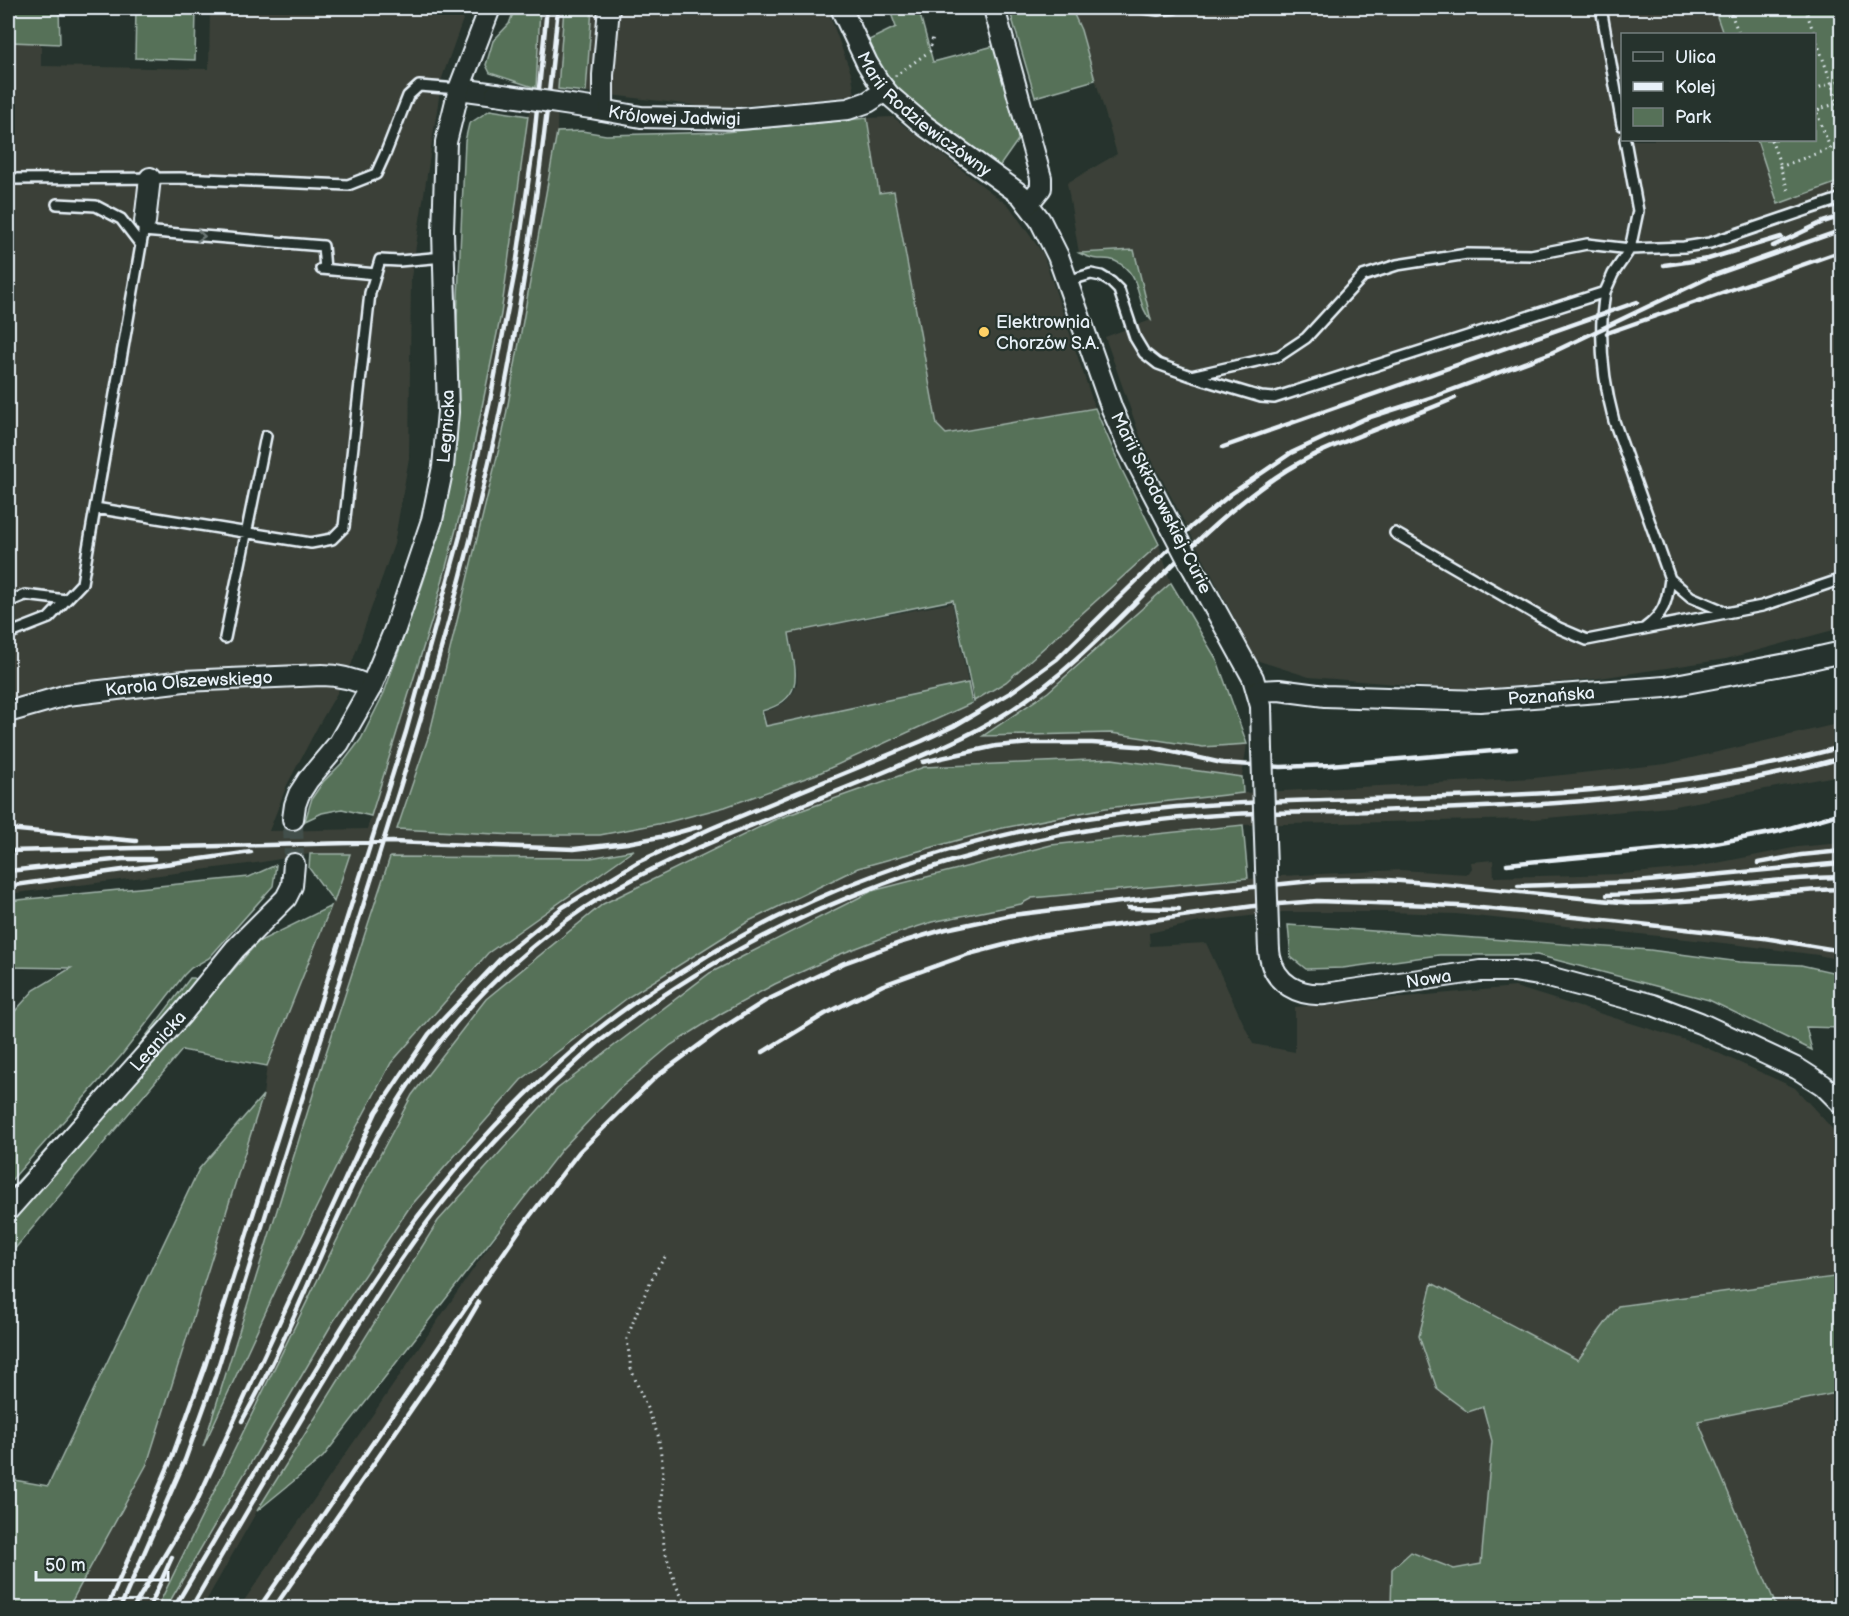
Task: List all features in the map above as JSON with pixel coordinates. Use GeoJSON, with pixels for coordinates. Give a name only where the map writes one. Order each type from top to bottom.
{"type":"FeatureCollection","features":[{"type":"Feature","properties":{"kind":"street","name":"Legnicka"},"geometry":{"type":"LineString","coordinates":[[293,819],[299,794],[339,744],[371,687],[418,565],[432,520],[443,468],[448,412],[444,257],[445,153],[459,89],[490,8]]}},
{"type":"Feature","properties":{"kind":"street"},"geometry":{"type":"LineString","coordinates":[[597,109],[603,75],[609,8]]}},
{"type":"Feature","properties":{"kind":"street","name":"Marii Rodziewiczówny"},"geometry":{"type":"LineString","coordinates":[[841,8],[864,57],[908,112],[1021,195],[1028,204]]}},
{"type":"Feature","properties":{"kind":"street"},"geometry":{"type":"LineString","coordinates":[[994,8],[1041,178],[1041,188],[1028,204]]}},
{"type":"Feature","properties":{"kind":"street","name":"Królowej Jadwigi"},"geometry":{"type":"LineString","coordinates":[[459,89],[641,117],[740,119],[848,108],[868,102],[887,86]]}},
{"type":"Feature","properties":{"kind":"street"},"geometry":{"type":"LineString","coordinates":[[144,227],[150,178]]}},
{"type":"Feature","properties":{"kind":"street","name":"Marii Skłodowskiej-Curie"},"geometry":{"type":"LineString","coordinates":[[1028,204],[1040,220],[1050,240],[1067,281],[1112,409],[1131,452],[1258,691]]}},
{"type":"Feature","properties":{"kind":"street","name":"Poznańska"},"geometry":{"type":"LineString","coordinates":[[1258,691],[1279,690],[1325,696],[1480,701],[1665,687],[1842,652]]}},
{"type":"Feature","properties":{"kind":"street","name":"Karola Olszewskiego"},"geometry":{"type":"LineString","coordinates":[[8,712],[68,695],[184,681],[330,675],[351,678],[371,687]]}},
{"type":"Feature","properties":{"kind":"street","name":"Nowa"},"geometry":{"type":"LineString","coordinates":[[1258,691],[1261,706],[1270,957],[1276,973],[1286,984],[1299,992],[1318,994],[1480,971],[1514,971],[1545,976],[1647,1004],[1700,1023],[1798,1069],[1823,1085],[1842,1104]]}},
{"type":"Feature","properties":{"kind":"street","name":"Legnicka"},"geometry":{"type":"LineString","coordinates":[[8,1210],[182,1014],[235,949],[285,898],[292,886],[294,864]]}},
{"type":"Feature","properties":{"kind":"lane"},"geometry":{"type":"LineString","coordinates":[[1143,8],[1158,10],[1175,8]]}},
{"type":"Feature","properties":{"kind":"lane"},"geometry":{"type":"LineString","coordinates":[[1601,8],[1621,114]]}},
{"type":"Feature","properties":{"kind":"lane"},"geometry":{"type":"LineString","coordinates":[[8,179],[180,178],[348,185],[376,174],[408,96],[419,86],[459,89]]}},
{"type":"Feature","properties":{"kind":"lane"},"geometry":{"type":"LineString","coordinates":[[1625,141],[1638,211],[1630,249],[1613,274],[1605,292],[1602,334],[1608,400],[1670,579],[1668,596],[1663,609],[1643,630]]}},
{"type":"Feature","properties":{"kind":"lane"},"geometry":{"type":"LineString","coordinates":[[1191,376],[1279,356],[1306,338],[1363,276],[1397,265],[1467,254],[1531,255],[1587,244],[1630,249],[1684,247],[1710,243],[1842,198]]}},
{"type":"Feature","properties":{"kind":"lane"},"geometry":{"type":"LineString","coordinates":[[57,204],[96,206],[122,219],[141,245]]}},
{"type":"Feature","properties":{"kind":"lane"},"geometry":{"type":"LineString","coordinates":[[8,633],[50,618],[82,583],[144,227],[323,246],[322,269],[376,274]]}},
{"type":"Feature","properties":{"kind":"lane"},"geometry":{"type":"LineString","coordinates":[[95,508],[312,543],[332,539],[344,527],[370,293],[380,260],[399,261],[444,257]]}},
{"type":"Feature","properties":{"kind":"lane"},"geometry":{"type":"LineString","coordinates":[[1067,281],[1091,274],[1101,276],[1111,282],[1119,290],[1135,338],[1144,353],[1158,364],[1261,397],[1274,398],[1605,292]]}},
{"type":"Feature","properties":{"kind":"lane"},"geometry":{"type":"LineString","coordinates":[[225,638],[266,436]]}},
{"type":"Feature","properties":{"kind":"lane"},"geometry":{"type":"LineString","coordinates":[[1395,533],[1559,628],[1587,640],[1762,606],[1842,579]]}},
{"type":"Feature","properties":{"kind":"lane"},"geometry":{"type":"LineString","coordinates":[[1670,579],[1691,597],[1729,613]]}},
{"type":"Feature","properties":{"kind":"lane"},"geometry":{"type":"LineString","coordinates":[[8,602],[25,595],[66,600]]}},
{"type":"Feature","properties":{"kind":"path"},"geometry":{"type":"LineString","coordinates":[[1729,8],[1739,33]]}},
{"type":"Feature","properties":{"kind":"path"},"geometry":{"type":"LineString","coordinates":[[1805,8],[1814,33]]}},
{"type":"Feature","properties":{"kind":"path"},"geometry":{"type":"LineString","coordinates":[[887,86],[930,51],[933,36]]}},
{"type":"Feature","properties":{"kind":"path"},"geometry":{"type":"LineString","coordinates":[[1816,40],[1842,113]]}},
{"type":"Feature","properties":{"kind":"path"},"geometry":{"type":"LineString","coordinates":[[1816,89],[1842,80]]}},
{"type":"Feature","properties":{"kind":"path"},"geometry":{"type":"LineString","coordinates":[[1830,148],[1816,114],[1819,109],[1840,102]]}},
{"type":"Feature","properties":{"kind":"path"},"geometry":{"type":"LineString","coordinates":[[1842,120],[1837,122],[1842,134]]}},
{"type":"Feature","properties":{"kind":"path"},"geometry":{"type":"LineString","coordinates":[[1771,141],[1788,190]]}},
{"type":"Feature","properties":{"kind":"path"},"geometry":{"type":"LineString","coordinates":[[1781,166],[1842,144]]}},
{"type":"Feature","properties":{"kind":"path"},"geometry":{"type":"LineString","coordinates":[[665,1257],[655,1272],[627,1339],[631,1369],[658,1435],[660,1446],[663,1467],[661,1503],[664,1548],[676,1586],[688,1608]]}},
{"type":"Feature","properties":{"kind":"shaded area"},"geometry":{"type":"Polygon","coordinates":[[[8,8],[41,8],[41,66],[209,69],[210,8],[467,8],[442,78],[411,278],[409,458],[394,544],[348,674],[287,785],[269,831],[367,829],[433,616],[460,514],[501,314],[528,116],[536,88],[540,8],[564,8],[557,132],[503,432],[430,732],[397,828],[668,822],[725,807],[817,774],[972,703],[1006,682],[1159,544],[1171,583],[1048,692],[984,736],[1111,733],[1203,747],[1247,744],[1242,777],[1112,759],[924,768],[774,820],[603,904],[412,1095],[363,1187],[157,1608],[68,1608],[147,1464],[263,1095],[267,1066],[334,902],[349,854],[310,854],[256,863],[8,894],[8,8]],[[632,850],[592,858],[390,858],[326,1053],[205,1441],[279,1283],[348,1143],[391,1063],[488,953],[632,850]]]}},
{"type":"Feature","properties":{"kind":"shaded area"},"geometry":{"type":"Polygon","coordinates":[[[592,8],[827,8],[852,76],[855,96],[716,108],[586,92],[592,8]]]}},
{"type":"Feature","properties":{"kind":"shaded area"},"geometry":{"type":"Polygon","coordinates":[[[1071,8],[1714,8],[1723,33],[1621,33],[1621,141],[1757,141],[1778,204],[1841,181],[1841,628],[1726,659],[1593,679],[1472,690],[1309,677],[1256,660],[1141,439],[1105,337],[1151,320],[1133,250],[1079,253],[1067,183],[1117,154],[1081,30],[1071,8]]]}},
{"type":"Feature","properties":{"kind":"shaded area"},"geometry":{"type":"Polygon","coordinates":[[[893,117],[1010,207],[1043,254],[1095,408],[946,434],[937,425],[894,191],[879,194],[867,118],[893,117]]]}},
{"type":"Feature","properties":{"kind":"shaded area"},"geometry":{"type":"Polygon","coordinates":[[[952,603],[968,682],[767,725],[764,712],[785,702],[797,683],[790,633],[952,603]]]}},
{"type":"Feature","properties":{"kind":"shaded area"},"geometry":{"type":"Polygon","coordinates":[[[1841,723],[1841,775],[1670,807],[1535,819],[1243,825],[1051,845],[872,891],[710,973],[557,1089],[438,1221],[257,1511],[202,1608],[166,1608],[333,1322],[409,1208],[521,1080],[630,996],[749,921],[858,868],[998,829],[1106,808],[1243,793],[1534,778],[1666,764],[1841,723]]]}},
{"type":"Feature","properties":{"kind":"shaded area"},"geometry":{"type":"Polygon","coordinates":[[[1841,843],[1841,960],[1732,944],[1456,914],[1283,912],[1199,922],[1149,933],[1150,946],[1206,943],[1253,1044],[1295,1052],[1295,1007],[1515,987],[1698,1044],[1795,1088],[1839,1136],[1842,1150],[1841,1276],[1618,1306],[1578,1360],[1432,1283],[1419,1336],[1437,1389],[1468,1412],[1483,1406],[1492,1441],[1481,1564],[1454,1569],[1411,1552],[1392,1570],[1391,1608],[239,1608],[519,1203],[562,1149],[618,1090],[671,1045],[722,1013],[805,969],[866,943],[910,929],[957,916],[1021,904],[1032,898],[1281,876],[1400,870],[1468,874],[1472,868],[1471,862],[1493,860],[1494,877],[1622,874],[1691,868],[1798,847],[1841,843]]]}},
{"type":"Feature","properties":{"kind":"shaded area"},"geometry":{"type":"Polygon","coordinates":[[[1841,1392],[1841,1608],[1777,1608],[1698,1420],[1841,1392]]]}},
{"type":"Feature","properties":{"kind":"green space"},"geometry":{"type":"Polygon","coordinates":[[[11,8],[59,8],[60,44],[11,42],[11,8]]]}},
{"type":"Feature","properties":{"kind":"green space"},"geometry":{"type":"Polygon","coordinates":[[[136,8],[196,8],[195,60],[135,58],[136,8]]]}},
{"type":"Feature","properties":{"kind":"green space"},"geometry":{"type":"Polygon","coordinates":[[[515,8],[540,8],[536,88],[490,73],[486,65],[493,41],[509,24],[515,8]]]}},
{"type":"Feature","properties":{"kind":"green space"},"geometry":{"type":"Polygon","coordinates":[[[564,8],[592,8],[586,92],[558,89],[564,8]]]}},
{"type":"Feature","properties":{"kind":"green space"},"geometry":{"type":"Polygon","coordinates":[[[889,8],[931,8],[919,11],[933,62],[994,46],[1020,137],[999,167],[939,125],[900,93],[888,80],[865,42],[896,27],[889,8]]]}},
{"type":"Feature","properties":{"kind":"green space"},"geometry":{"type":"Polygon","coordinates":[[[1009,8],[1071,8],[1081,30],[1095,80],[1035,97],[1009,8]]]}},
{"type":"Feature","properties":{"kind":"green space"},"geometry":{"type":"Polygon","coordinates":[[[1714,8],[1841,8],[1841,181],[1778,204],[1757,141],[1816,141],[1816,33],[1723,33],[1714,8]]]}},
{"type":"Feature","properties":{"kind":"green space"},"geometry":{"type":"Polygon","coordinates":[[[490,110],[528,116],[501,314],[460,514],[433,616],[371,816],[342,809],[322,813],[305,821],[312,798],[361,739],[384,693],[423,583],[443,518],[457,439],[457,319],[465,141],[469,124],[490,110]]]}},
{"type":"Feature","properties":{"kind":"green space"},"geometry":{"type":"Polygon","coordinates":[[[867,118],[879,193],[894,191],[937,425],[946,434],[1095,408],[1122,470],[1159,544],[1006,682],[974,701],[953,600],[789,633],[795,670],[793,690],[777,705],[762,711],[766,726],[968,683],[972,703],[817,774],[725,807],[668,822],[600,835],[515,835],[397,829],[430,732],[503,432],[557,132],[582,131],[606,135],[725,132],[867,118]]]}},
{"type":"Feature","properties":{"kind":"green space"},"geometry":{"type":"Polygon","coordinates":[[[1134,250],[1151,320],[1146,314],[1135,281],[1124,267],[1112,260],[1092,258],[1079,253],[1134,250]]]}},
{"type":"Feature","properties":{"kind":"green space"},"geometry":{"type":"Polygon","coordinates":[[[1171,583],[1217,660],[1247,744],[1203,747],[1111,733],[983,736],[1048,692],[1171,583]]]}},
{"type":"Feature","properties":{"kind":"green space"},"geometry":{"type":"Polygon","coordinates":[[[1112,759],[1242,777],[1243,793],[1106,808],[998,829],[858,868],[749,921],[630,996],[521,1080],[409,1208],[333,1322],[166,1608],[157,1608],[363,1187],[412,1095],[486,999],[603,904],[774,820],[924,767],[1112,759]]]}},
{"type":"Feature","properties":{"kind":"green space"},"geometry":{"type":"Polygon","coordinates":[[[1243,825],[1248,878],[1032,898],[1021,904],[932,922],[838,955],[775,984],[671,1045],[618,1090],[562,1149],[323,1457],[257,1511],[438,1221],[557,1089],[710,973],[872,891],[1051,845],[1243,825]]]}},
{"type":"Feature","properties":{"kind":"green space"},"geometry":{"type":"Polygon","coordinates":[[[634,850],[488,953],[391,1063],[348,1143],[279,1283],[203,1447],[390,857],[591,858],[634,850]]]}},
{"type":"Feature","properties":{"kind":"green space"},"geometry":{"type":"Polygon","coordinates":[[[310,854],[350,854],[334,902],[309,868],[310,854]]]}},
{"type":"Feature","properties":{"kind":"green space"},"geometry":{"type":"Polygon","coordinates":[[[276,865],[273,886],[209,958],[191,968],[184,975],[121,1056],[8,1184],[8,1045],[13,1039],[8,1033],[8,1019],[34,990],[71,968],[8,967],[8,901],[249,877],[276,865]]]}},
{"type":"Feature","properties":{"kind":"green space"},"geometry":{"type":"Polygon","coordinates":[[[331,906],[267,1066],[182,1050],[8,1257],[8,1224],[258,942],[331,906]]]}},
{"type":"Feature","properties":{"kind":"green space"},"geometry":{"type":"Polygon","coordinates":[[[1288,925],[1650,950],[1740,962],[1801,965],[1841,974],[1841,1028],[1806,1027],[1812,1050],[1709,1000],[1537,955],[1439,955],[1343,968],[1306,969],[1291,957],[1288,925]]]}},
{"type":"Feature","properties":{"kind":"green space"},"geometry":{"type":"Polygon","coordinates":[[[190,978],[198,981],[8,1200],[8,1192],[134,1052],[190,978]]]}},
{"type":"Feature","properties":{"kind":"green space"},"geometry":{"type":"Polygon","coordinates":[[[263,1095],[147,1464],[68,1608],[8,1608],[8,1479],[48,1486],[199,1169],[263,1095]]]}},
{"type":"Feature","properties":{"kind":"green space"},"geometry":{"type":"Polygon","coordinates":[[[1841,1276],[1841,1392],[1698,1421],[1777,1608],[1391,1608],[1392,1569],[1411,1552],[1454,1569],[1481,1564],[1492,1441],[1483,1407],[1468,1412],[1437,1389],[1419,1336],[1432,1283],[1578,1360],[1618,1306],[1841,1276]]]}},
{"type":"Feature","properties":{"kind":"tunnel"},"geometry":{"type":"LineString","coordinates":[[293,819],[294,864]]}},
{"type":"Feature","properties":{"kind":"railway"},"geometry":{"type":"LineString","coordinates":[[107,1608],[171,1460],[205,1366],[406,732],[460,536],[490,401],[516,266],[533,149],[547,8]]}},
{"type":"Feature","properties":{"kind":"railway"},"geometry":{"type":"LineString","coordinates":[[120,1608],[185,1460],[215,1377],[398,793],[455,599],[488,468],[520,304],[535,205],[558,8]]}},
{"type":"Feature","properties":{"kind":"railway"},"geometry":{"type":"LineString","coordinates":[[1773,246],[1823,222],[1842,216]]}},
{"type":"Feature","properties":{"kind":"railway"},"geometry":{"type":"LineString","coordinates":[[133,1608],[197,1501],[376,1112],[429,1034],[503,956],[563,907],[638,862],[712,828],[922,741],[954,726],[1010,693],[1057,659],[1191,527],[1231,494],[1291,453],[1364,419],[1433,397],[1551,353],[1714,275],[1842,230]]}},
{"type":"Feature","properties":{"kind":"railway"},"geometry":{"type":"LineString","coordinates":[[1664,265],[1708,259],[1781,237]]}},
{"type":"Feature","properties":{"kind":"railway"},"geometry":{"type":"LineString","coordinates":[[1607,333],[1842,251]]}},
{"type":"Feature","properties":{"kind":"railway"},"geometry":{"type":"LineString","coordinates":[[1223,447],[1637,302]]}},
{"type":"Feature","properties":{"kind":"railway"},"geometry":{"type":"LineString","coordinates":[[242,1421],[278,1351],[359,1172],[401,1097],[456,1022],[522,956],[558,926],[597,900],[668,861],[936,750],[1000,717],[1065,669],[1210,529],[1283,472],[1328,449],[1455,398]]}},
{"type":"Feature","properties":{"kind":"railway"},"geometry":{"type":"LineString","coordinates":[[923,762],[996,746],[1031,743],[1092,743],[1151,747],[1222,763],[1281,767],[1516,749]]}},
{"type":"Feature","properties":{"kind":"railway"},"geometry":{"type":"LineString","coordinates":[[174,1608],[357,1304],[413,1222],[452,1174],[532,1089],[597,1030],[689,967],[745,934],[802,905],[923,858],[1048,825],[1112,814],[1176,807],[1280,801],[1488,796],[1592,790],[1718,774],[1842,747]]}},
{"type":"Feature","properties":{"kind":"railway"},"geometry":{"type":"LineString","coordinates":[[191,1608],[368,1310],[409,1247],[454,1188],[518,1118],[598,1043],[678,986],[751,943],[826,907],[903,877],[983,853],[1064,834],[1148,821],[1233,814],[1468,808],[1657,794],[1781,773],[1842,758]]}},
{"type":"Feature","properties":{"kind":"railway"},"geometry":{"type":"LineString","coordinates":[[1507,864],[1699,846],[1776,832],[1842,813]]}},
{"type":"Feature","properties":{"kind":"railway"},"geometry":{"type":"LineString","coordinates":[[8,851],[393,842],[574,849],[627,843],[701,826]]}},
{"type":"Feature","properties":{"kind":"railway"},"geometry":{"type":"LineString","coordinates":[[8,829],[136,841]]}},
{"type":"Feature","properties":{"kind":"railway"},"geometry":{"type":"LineString","coordinates":[[1758,863],[1801,855],[1842,851]]}},
{"type":"Feature","properties":{"kind":"railway"},"geometry":{"type":"LineString","coordinates":[[8,886],[251,852]]}},
{"type":"Feature","properties":{"kind":"railway"},"geometry":{"type":"LineString","coordinates":[[8,871],[123,859],[154,859]]}},
{"type":"Feature","properties":{"kind":"railway"},"geometry":{"type":"LineString","coordinates":[[1518,886],[1637,882],[1842,863]]}},
{"type":"Feature","properties":{"kind":"railway"},"geometry":{"type":"LineString","coordinates":[[1607,895],[1842,877]]}},
{"type":"Feature","properties":{"kind":"railway"},"geometry":{"type":"LineString","coordinates":[[259,1608],[523,1225],[579,1152],[657,1076],[721,1029],[765,1001],[844,963],[946,929],[1012,915],[1321,880],[1374,879],[1428,883],[1631,903],[1842,889]]}},
{"type":"Feature","properties":{"kind":"railway"},"geometry":{"type":"LineString","coordinates":[[763,1052],[825,1014],[883,985],[969,954],[1039,936],[1254,906],[1317,901],[1460,906],[1764,938],[1842,951]]}},
{"type":"Feature","properties":{"kind":"railway"},"geometry":{"type":"LineString","coordinates":[[1128,908],[1179,909]]}},
{"type":"Feature","properties":{"kind":"railway"},"geometry":{"type":"LineString","coordinates":[[274,1608],[442,1365],[479,1302]]}},
{"type":"Feature","properties":{"kind":"railway"},"geometry":{"type":"LineString","coordinates":[[149,1608],[172,1557]]}},
{"type":"Feature","properties":{"kind":"place","name":"Elektrownia Chorzów S.A."},"geometry":{"type":"Point","coordinates":[984,332]}}]}
